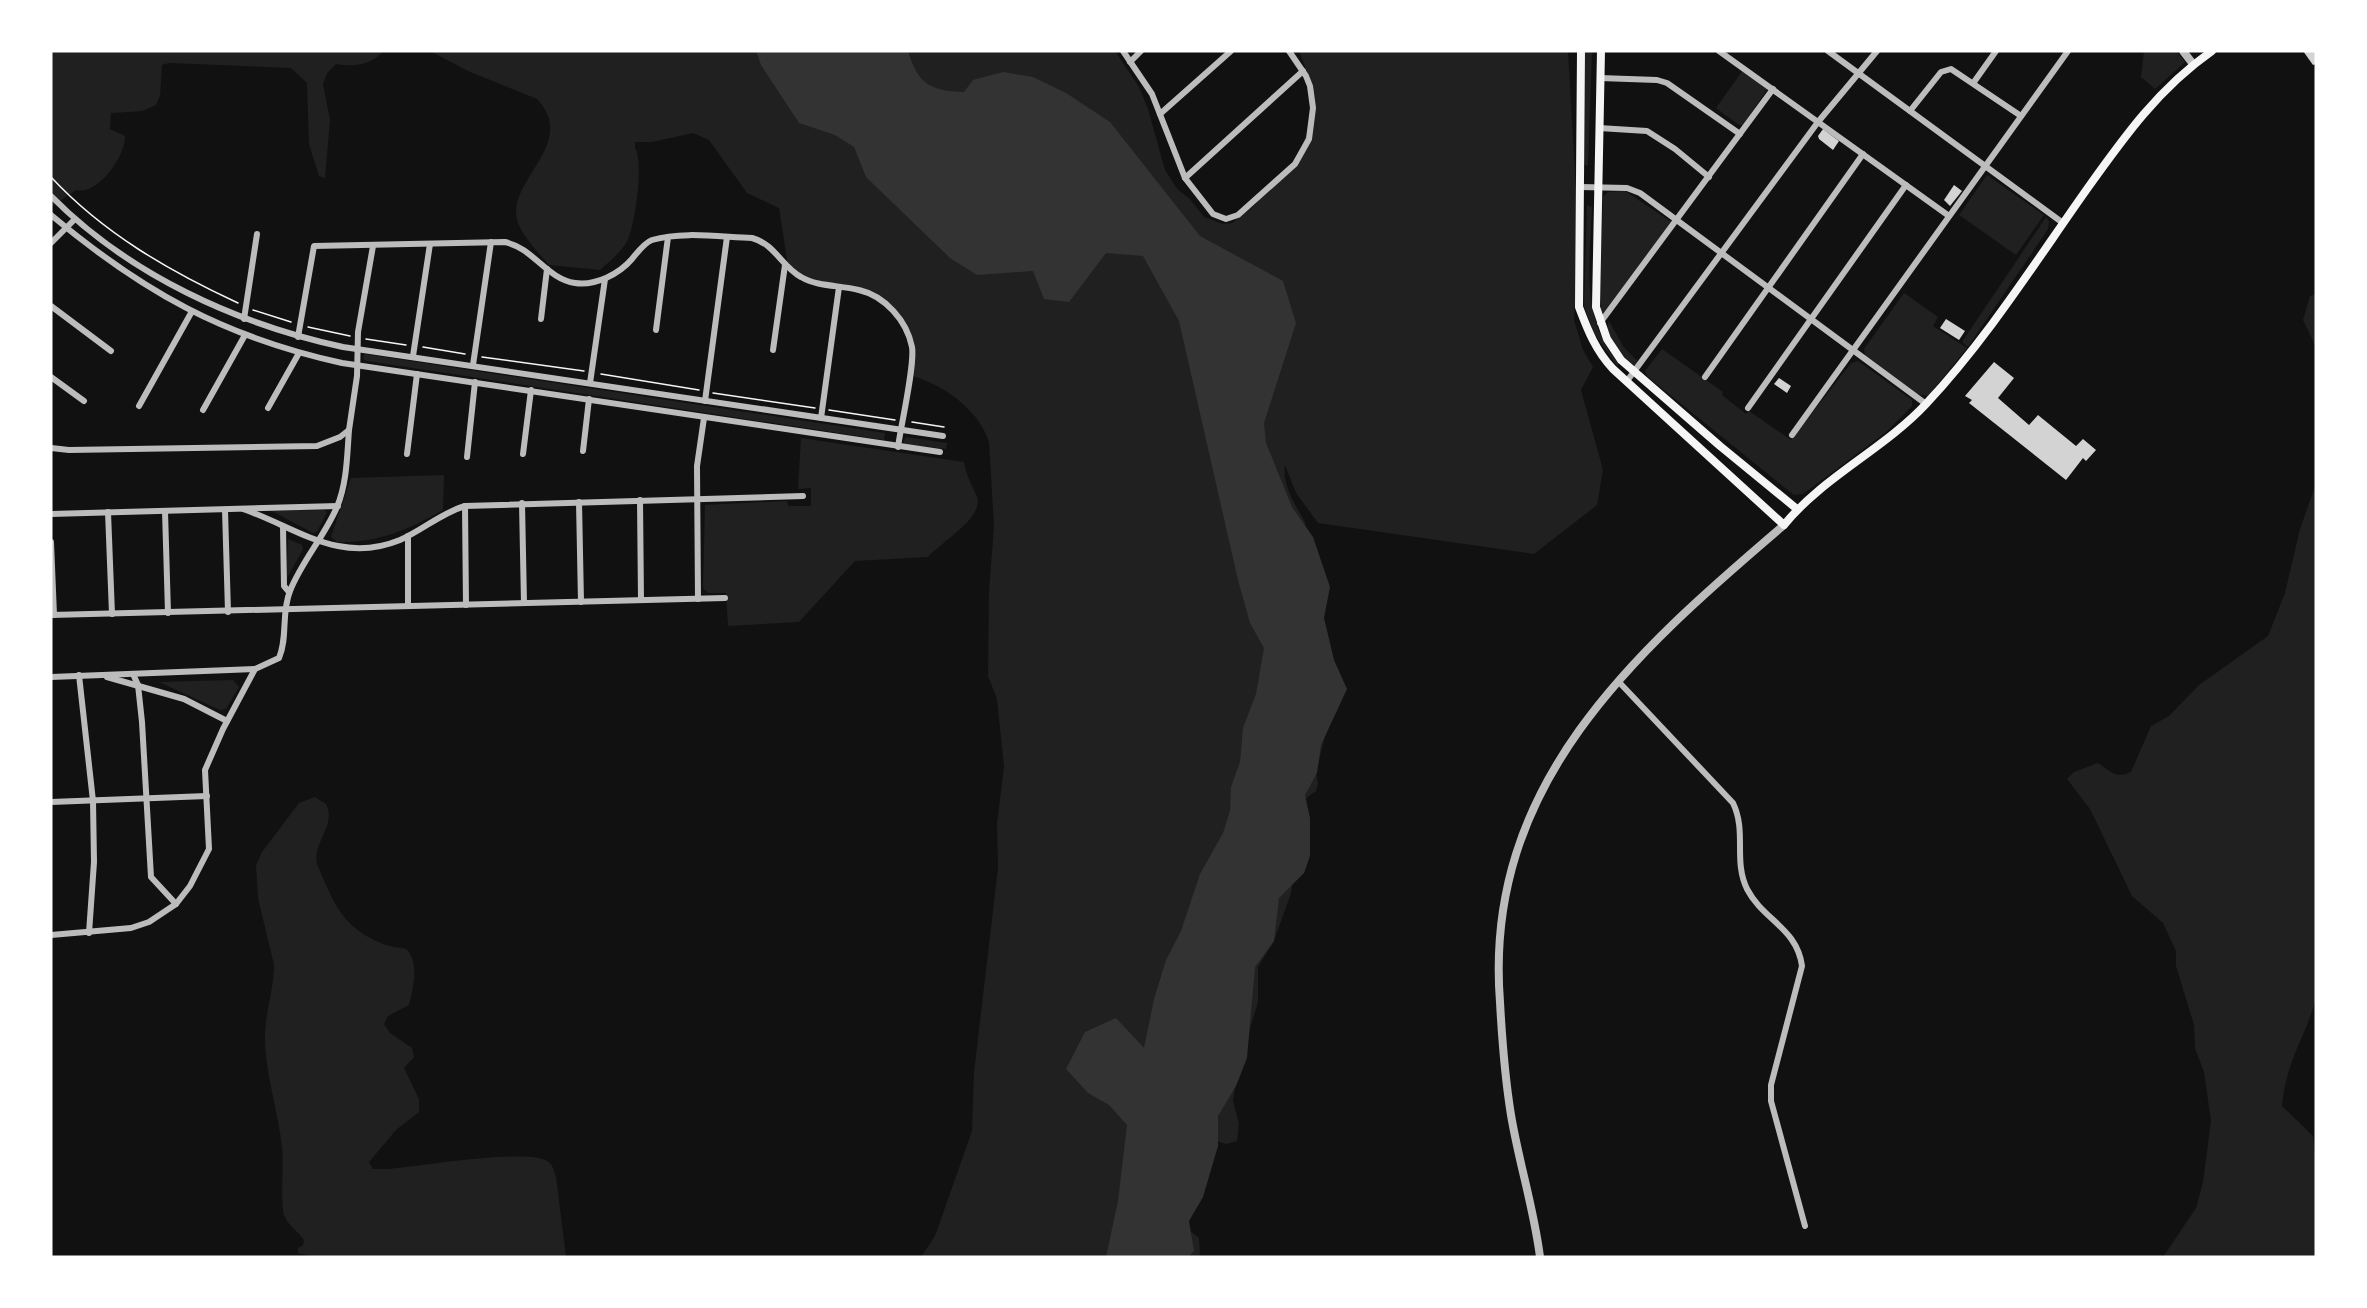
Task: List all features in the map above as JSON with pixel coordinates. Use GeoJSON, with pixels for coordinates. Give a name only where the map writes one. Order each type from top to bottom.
{"type":"FeatureCollection","features":[{"type":"Feature","properties":{"kind":"main road"},"geometry":{"type":"LineString","coordinates":[[1581,51],[1579,307],[1600,355],[1784,525],[1797,509],[1883,443],[1926,404],[1978,343],[2147,107],[2193,64],[2212,51]]}},
{"type":"Feature","properties":{"kind":"main road"},"geometry":{"type":"LineString","coordinates":[[1601,51],[1596,307],[1600,323],[1615,352],[1634,372],[1797,509]]}},
{"type":"Feature","properties":{"kind":"street"},"geometry":{"type":"LineString","coordinates":[[1123,51],[1152,94],[1185,177],[1206,206],[1220,218],[1232,218],[1249,206],[1295,164],[1309,139],[1313,108],[1310,86],[1289,51]]}},
{"type":"Feature","properties":{"kind":"street"},"geometry":{"type":"LineString","coordinates":[[1130,62],[1141,51]]}},
{"type":"Feature","properties":{"kind":"street"},"geometry":{"type":"LineString","coordinates":[[1161,114],[1231,51]]}},
{"type":"Feature","properties":{"kind":"street"},"geometry":{"type":"LineString","coordinates":[[1719,51],[1949,216]]}},
{"type":"Feature","properties":{"kind":"street"},"geometry":{"type":"LineString","coordinates":[[1828,51],[2063,223]]}},
{"type":"Feature","properties":{"kind":"street"},"geometry":{"type":"LineString","coordinates":[[1627,381],[1818,122],[1877,51]]}},
{"type":"Feature","properties":{"kind":"street"},"geometry":{"type":"LineString","coordinates":[[1974,82],[1996,51]]}},
{"type":"Feature","properties":{"kind":"street"},"geometry":{"type":"LineString","coordinates":[[1792,435],[1854,352],[2068,51]]}},
{"type":"Feature","properties":{"kind":"street"},"geometry":{"type":"LineString","coordinates":[[2183,51],[2193,64]]}},
{"type":"Feature","properties":{"kind":"street"},"geometry":{"type":"LineString","coordinates":[[1910,111],[1944,70],[1954,70],[2021,116]]}},
{"type":"Feature","properties":{"kind":"street"},"geometry":{"type":"LineString","coordinates":[[1185,177],[1303,71]]}},
{"type":"Feature","properties":{"kind":"street"},"geometry":{"type":"LineString","coordinates":[[1600,78],[1657,80],[1667,83],[1740,134]]}},
{"type":"Feature","properties":{"kind":"street"},"geometry":{"type":"LineString","coordinates":[[1600,323],[1678,221],[1773,89]]}},
{"type":"Feature","properties":{"kind":"street"},"geometry":{"type":"LineString","coordinates":[[1599,128],[1647,131],[1675,149],[1709,177]]}},
{"type":"Feature","properties":{"kind":"street"},"geometry":{"type":"LineString","coordinates":[[1705,376],[1863,154]]}},
{"type":"Feature","properties":{"kind":"street"},"geometry":{"type":"LineString","coordinates":[[1748,408],[1906,185]]}},
{"type":"Feature","properties":{"kind":"street"},"geometry":{"type":"LineString","coordinates":[[1580,187],[1627,188],[1640,193],[1926,404]]}},
{"type":"Feature","properties":{"kind":"street"},"geometry":{"type":"LineString","coordinates":[[51,196],[75,219],[143,268],[244,319],[298,337],[359,349],[943,436]]}},
{"type":"Feature","properties":{"kind":"street"},"geometry":{"type":"LineString","coordinates":[[51,215],[143,284],[191,313],[245,335],[299,353],[358,365],[940,452]]}},
{"type":"Feature","properties":{"kind":"street"},"geometry":{"type":"LineString","coordinates":[[51,243],[68,229],[75,219]]}},
{"type":"Feature","properties":{"kind":"street"},"geometry":{"type":"LineString","coordinates":[[244,319],[256,234]]}},
{"type":"Feature","properties":{"kind":"street"},"geometry":{"type":"LineString","coordinates":[[298,337],[314,246],[491,242],[515,244],[562,279],[575,283],[605,279],[625,267],[649,241],[668,237],[752,238],[764,241],[785,265],[801,278],[859,290],[887,304],[907,330],[912,350],[898,447]]}},
{"type":"Feature","properties":{"kind":"street"},"geometry":{"type":"LineString","coordinates":[[656,330],[668,237]]}},
{"type":"Feature","properties":{"kind":"street"},"geometry":{"type":"LineString","coordinates":[[705,401],[727,237]]}},
{"type":"Feature","properties":{"kind":"street"},"geometry":{"type":"LineString","coordinates":[[473,365],[491,242]]}},
{"type":"Feature","properties":{"kind":"street"},"geometry":{"type":"LineString","coordinates":[[413,356],[430,244]]}},
{"type":"Feature","properties":{"kind":"street"},"geometry":{"type":"LineString","coordinates":[[51,677],[255,669],[279,658],[283,650],[284,610],[289,592],[338,506],[346,474],[349,430],[358,365],[358,332],[373,246]]}},
{"type":"Feature","properties":{"kind":"street"},"geometry":{"type":"LineString","coordinates":[[773,350],[785,265]]}},
{"type":"Feature","properties":{"kind":"street"},"geometry":{"type":"LineString","coordinates":[[542,319],[548,269]]}},
{"type":"Feature","properties":{"kind":"street"},"geometry":{"type":"LineString","coordinates":[[590,383],[605,279]]}},
{"type":"Feature","properties":{"kind":"street"},"geometry":{"type":"LineString","coordinates":[[821,418],[839,287]]}},
{"type":"Feature","properties":{"kind":"street"},"geometry":{"type":"LineString","coordinates":[[51,306],[111,351]]}},
{"type":"Feature","properties":{"kind":"street"},"geometry":{"type":"LineString","coordinates":[[139,406],[191,313]]}},
{"type":"Feature","properties":{"kind":"street"},"geometry":{"type":"LineString","coordinates":[[203,410],[245,335]]}},
{"type":"Feature","properties":{"kind":"street"},"geometry":{"type":"LineString","coordinates":[[268,408],[299,353]]}},
{"type":"Feature","properties":{"kind":"street"},"geometry":{"type":"LineString","coordinates":[[407,454],[417,374]]}},
{"type":"Feature","properties":{"kind":"street"},"geometry":{"type":"LineString","coordinates":[[51,377],[84,401]]}},
{"type":"Feature","properties":{"kind":"street"},"geometry":{"type":"LineString","coordinates":[[467,457],[475,382]]}},
{"type":"Feature","properties":{"kind":"street"},"geometry":{"type":"LineString","coordinates":[[523,454],[531,390]]}},
{"type":"Feature","properties":{"kind":"street"},"geometry":{"type":"LineString","coordinates":[[583,451],[589,399]]}},
{"type":"Feature","properties":{"kind":"street"},"geometry":{"type":"LineString","coordinates":[[698,599],[697,466],[704,418]]}},
{"type":"Feature","properties":{"kind":"street"},"geometry":{"type":"LineString","coordinates":[[51,448],[69,450],[317,446],[340,437],[349,430]]}},
{"type":"Feature","properties":{"kind":"street"},"geometry":{"type":"LineString","coordinates":[[243,509],[317,542],[354,548],[381,545],[408,536],[441,516],[465,506],[803,496]]}},
{"type":"Feature","properties":{"kind":"street"},"geometry":{"type":"LineString","coordinates":[[640,500],[641,600]]}},
{"type":"Feature","properties":{"kind":"street"},"geometry":{"type":"LineString","coordinates":[[579,502],[581,602]]}},
{"type":"Feature","properties":{"kind":"street"},"geometry":{"type":"LineString","coordinates":[[522,503],[524,603]]}},
{"type":"Feature","properties":{"kind":"street"},"geometry":{"type":"LineString","coordinates":[[51,514],[338,506]]}},
{"type":"Feature","properties":{"kind":"street"},"geometry":{"type":"LineString","coordinates":[[465,506],[466,605]]}},
{"type":"Feature","properties":{"kind":"street"},"geometry":{"type":"LineString","coordinates":[[225,510],[228,612]]}},
{"type":"Feature","properties":{"kind":"street"},"geometry":{"type":"LineString","coordinates":[[165,511],[168,612]]}},
{"type":"Feature","properties":{"kind":"street"},"geometry":{"type":"LineString","coordinates":[[108,512],[112,614]]}},
{"type":"Feature","properties":{"kind":"street"},"geometry":{"type":"LineString","coordinates":[[1540,1257],[1533,1212],[1511,1115],[1499,1000],[1501,926],[1516,852],[1545,783],[1585,719],[1618,681],[1715,585],[1784,525]]}},
{"type":"Feature","properties":{"kind":"street"},"geometry":{"type":"LineString","coordinates":[[283,527],[284,586],[289,592]]}},
{"type":"Feature","properties":{"kind":"street"},"geometry":{"type":"LineString","coordinates":[[408,536],[408,606]]}},
{"type":"Feature","properties":{"kind":"street"},"geometry":{"type":"LineString","coordinates":[[51,542],[53,615],[725,598]]}},
{"type":"Feature","properties":{"kind":"street"},"geometry":{"type":"LineString","coordinates":[[51,935],[131,928],[149,922],[176,903],[190,886],[209,849],[205,770],[227,721],[255,669]]}},
{"type":"Feature","properties":{"kind":"street"},"geometry":{"type":"LineString","coordinates":[[133,674],[138,685],[152,877],[176,903]]}},
{"type":"Feature","properties":{"kind":"street"},"geometry":{"type":"LineString","coordinates":[[79,675],[93,801],[94,862],[89,933]]}},
{"type":"Feature","properties":{"kind":"street"},"geometry":{"type":"LineString","coordinates":[[98,675],[184,699],[227,721]]}},
{"type":"Feature","properties":{"kind":"street"},"geometry":{"type":"LineString","coordinates":[[1618,681],[1733,803],[1741,828],[1738,852],[1744,881],[1752,897],[1794,940],[1801,955],[1802,966],[1772,1085],[1771,1101],[1805,1226]]}},
{"type":"Feature","properties":{"kind":"street"},"geometry":{"type":"LineString","coordinates":[[51,802],[207,796]]}},
{"type":"Feature","properties":{"kind":"shaded area"},"geometry":{"type":"Polygon","coordinates":[[[51,51],[384,51],[374,59],[362,64],[336,64],[327,73],[323,84],[330,120],[325,178],[319,176],[309,144],[307,83],[291,68],[169,63],[162,65],[160,96],[156,105],[143,111],[111,113],[110,129],[125,136],[121,153],[109,172],[93,187],[76,190],[51,207],[51,51]]]}},
{"type":"Feature","properties":{"kind":"shaded area"},"geometry":{"type":"Polygon","coordinates":[[[430,51],[1115,51],[1139,87],[1148,109],[1165,170],[1178,190],[1189,198],[1204,217],[1223,224],[1232,223],[1253,207],[1299,155],[1310,122],[1313,88],[1299,51],[1568,51],[1576,190],[1577,267],[1574,320],[1583,350],[1593,367],[1581,390],[1603,470],[1597,505],[1534,554],[1318,523],[1296,493],[1285,465],[1288,488],[1305,522],[1326,732],[1316,773],[1318,784],[1316,791],[1305,799],[1291,893],[1274,941],[1258,967],[1258,1002],[1238,1067],[1233,1101],[1239,1123],[1237,1141],[1226,1144],[1210,1139],[1184,1226],[1199,1238],[1200,1257],[921,1257],[935,1236],[972,1131],[974,1072],[998,868],[997,824],[1004,766],[997,699],[988,676],[989,591],[994,526],[989,442],[977,419],[957,399],[945,391],[908,375],[910,351],[908,338],[890,307],[858,286],[816,282],[788,266],[779,208],[747,193],[709,140],[693,133],[652,142],[635,142],[639,166],[632,225],[626,243],[611,261],[600,270],[549,265],[521,229],[516,208],[521,193],[546,147],[550,132],[548,116],[537,99],[468,71],[430,51]]]}},
{"type":"Feature","properties":{"kind":"shaded area"},"geometry":{"type":"Polygon","coordinates":[[[756,51],[908,51],[916,71],[927,84],[952,91],[964,92],[973,80],[1003,72],[1033,77],[1066,93],[1110,122],[1200,236],[1283,281],[1296,323],[1264,423],[1266,443],[1292,507],[1313,537],[1330,587],[1324,618],[1334,660],[1347,689],[1321,745],[1317,773],[1305,795],[1310,818],[1310,856],[1304,873],[1279,898],[1274,941],[1255,967],[1247,1058],[1236,1086],[1218,1116],[1218,1146],[1203,1197],[1189,1221],[1194,1251],[1188,1257],[1106,1257],[1118,1201],[1127,1125],[1109,1105],[1088,1093],[1066,1069],[1085,1032],[1116,1018],[1144,1048],[1154,999],[1166,960],[1181,931],[1200,874],[1223,833],[1230,811],[1231,787],[1240,762],[1243,728],[1256,694],[1264,648],[1250,623],[1238,580],[1179,321],[1143,256],[1106,253],[1069,302],[1044,299],[1033,271],[977,275],[950,258],[866,177],[854,147],[835,135],[799,123],[761,65],[756,51]]]}},
{"type":"Feature","properties":{"kind":"shaded area"},"geometry":{"type":"Polygon","coordinates":[[[1585,51],[1592,51],[1588,166],[1583,164],[1585,51]]]}},
{"type":"Feature","properties":{"kind":"shaded area"},"geometry":{"type":"Polygon","coordinates":[[[2144,51],[2176,51],[2185,62],[2155,89],[2141,77],[2144,51]]]}},
{"type":"Feature","properties":{"kind":"shaded area"},"geometry":{"type":"Polygon","coordinates":[[[1743,70],[1768,88],[1743,125],[1739,125],[1716,108],[1743,70]]]}},
{"type":"Feature","properties":{"kind":"shaded area"},"geometry":{"type":"Polygon","coordinates":[[[1987,175],[2044,215],[2016,255],[1959,215],[1987,175]]]}},
{"type":"Feature","properties":{"kind":"shaded area"},"geometry":{"type":"Polygon","coordinates":[[[1625,191],[1673,223],[1607,314],[1601,312],[1600,296],[1603,197],[1608,192],[1625,191]]]}},
{"type":"Feature","properties":{"kind":"shaded area"},"geometry":{"type":"Polygon","coordinates":[[[1587,205],[1592,207],[1589,269],[1593,309],[1598,329],[1619,364],[1617,366],[1594,333],[1584,306],[1587,205]]]}},
{"type":"Feature","properties":{"kind":"shaded area"},"geometry":{"type":"Polygon","coordinates":[[[2046,217],[2049,221],[2048,229],[1968,347],[1962,342],[2046,217]]]}},
{"type":"Feature","properties":{"kind":"shaded area"},"geometry":{"type":"Polygon","coordinates":[[[1904,293],[1938,317],[1933,326],[1967,348],[1928,396],[1916,394],[1865,356],[1864,349],[1904,293]]]}},
{"type":"Feature","properties":{"kind":"shaded area"},"geometry":{"type":"Polygon","coordinates":[[[2316,294],[2316,347],[2303,320],[2310,296],[2316,294]]]}},
{"type":"Feature","properties":{"kind":"shaded area"},"geometry":{"type":"Polygon","coordinates":[[[1609,321],[1623,346],[1639,363],[1635,366],[1625,360],[1614,346],[1606,330],[1609,321]]]}},
{"type":"Feature","properties":{"kind":"shaded area"},"geometry":{"type":"Polygon","coordinates":[[[1662,349],[1723,392],[1722,395],[1746,414],[1749,411],[1791,440],[1851,363],[1858,361],[1912,400],[1912,406],[1885,433],[1803,494],[1794,495],[1648,377],[1645,371],[1662,349]]]}},
{"type":"Feature","properties":{"kind":"shaded area"},"geometry":{"type":"Polygon","coordinates":[[[364,354],[885,433],[884,440],[367,361],[363,359],[364,354]]]}},
{"type":"Feature","properties":{"kind":"shaded area"},"geometry":{"type":"Polygon","coordinates":[[[906,437],[947,443],[946,449],[906,444],[903,442],[906,437]]]}},
{"type":"Feature","properties":{"kind":"shaded area"},"geometry":{"type":"Polygon","coordinates":[[[801,438],[964,462],[977,497],[974,513],[960,529],[928,557],[855,561],[799,622],[728,626],[726,593],[708,593],[703,588],[705,505],[787,501],[788,506],[811,506],[811,488],[798,489],[801,438]]]}},
{"type":"Feature","properties":{"kind":"shaded area"},"geometry":{"type":"Polygon","coordinates":[[[444,475],[443,510],[405,529],[379,538],[337,542],[331,537],[351,478],[444,475]]]}},
{"type":"Feature","properties":{"kind":"shaded area"},"geometry":{"type":"Polygon","coordinates":[[[2316,484],[2316,997],[2292,1062],[2282,1106],[2313,1136],[2316,1168],[2316,1257],[2163,1257],[2196,1208],[2203,1182],[2211,1121],[2204,1072],[2195,1048],[2194,1025],[2176,966],[2176,951],[2163,923],[2132,896],[2090,809],[2067,779],[2074,772],[2098,763],[2117,775],[2131,772],[2151,726],[2169,716],[2199,685],[2268,636],[2285,593],[2300,529],[2316,484]]]}},
{"type":"Feature","properties":{"kind":"shaded area"},"geometry":{"type":"Polygon","coordinates":[[[324,510],[327,512],[317,532],[313,533],[272,511],[324,510]]]}},
{"type":"Feature","properties":{"kind":"shaded area"},"geometry":{"type":"Polygon","coordinates":[[[288,539],[302,545],[303,549],[286,580],[288,539]]]}},
{"type":"Feature","properties":{"kind":"shaded area"},"geometry":{"type":"Polygon","coordinates":[[[233,680],[239,687],[226,709],[220,710],[159,682],[233,680]]]}},
{"type":"Feature","properties":{"kind":"shaded area"},"geometry":{"type":"Polygon","coordinates":[[[315,797],[326,804],[329,812],[327,827],[316,856],[317,864],[334,902],[348,922],[357,930],[388,946],[406,949],[413,961],[414,983],[409,1005],[388,1016],[384,1024],[390,1033],[412,1048],[414,1057],[404,1068],[419,1099],[419,1112],[396,1130],[369,1162],[373,1169],[388,1169],[496,1157],[518,1156],[547,1161],[552,1166],[556,1177],[566,1257],[314,1257],[298,1253],[298,1248],[303,1245],[304,1240],[284,1215],[282,1147],[265,1047],[274,965],[258,898],[256,865],[262,852],[299,803],[315,797]]]}},
{"type":"Feature","properties":{"kind":"building"},"geometry":{"type":"Polygon","coordinates":[[[2303,51],[2316,51],[2316,64],[2313,65],[2303,51]]]}},
{"type":"Feature","properties":{"kind":"building"},"geometry":{"type":"Polygon","coordinates":[[[1823,129],[1839,141],[1833,150],[1819,139],[1818,136],[1823,129]]]}},
{"type":"Feature","properties":{"kind":"building"},"geometry":{"type":"Polygon","coordinates":[[[1954,185],[1962,191],[1950,206],[1944,200],[1954,185]]]}},
{"type":"Feature","properties":{"kind":"building"},"geometry":{"type":"Polygon","coordinates":[[[1946,319],[1965,331],[1959,340],[1940,328],[1946,319]]]}},
{"type":"Feature","properties":{"kind":"building"},"geometry":{"type":"Polygon","coordinates":[[[1994,362],[2014,378],[1998,398],[2029,425],[2038,415],[2076,446],[2083,439],[2096,450],[2086,461],[2083,458],[2066,480],[1969,403],[1972,400],[1965,396],[1994,362]]]}},
{"type":"Feature","properties":{"kind":"building"},"geometry":{"type":"Polygon","coordinates":[[[1779,378],[1791,386],[1787,393],[1774,384],[1779,378]]]}}]}
